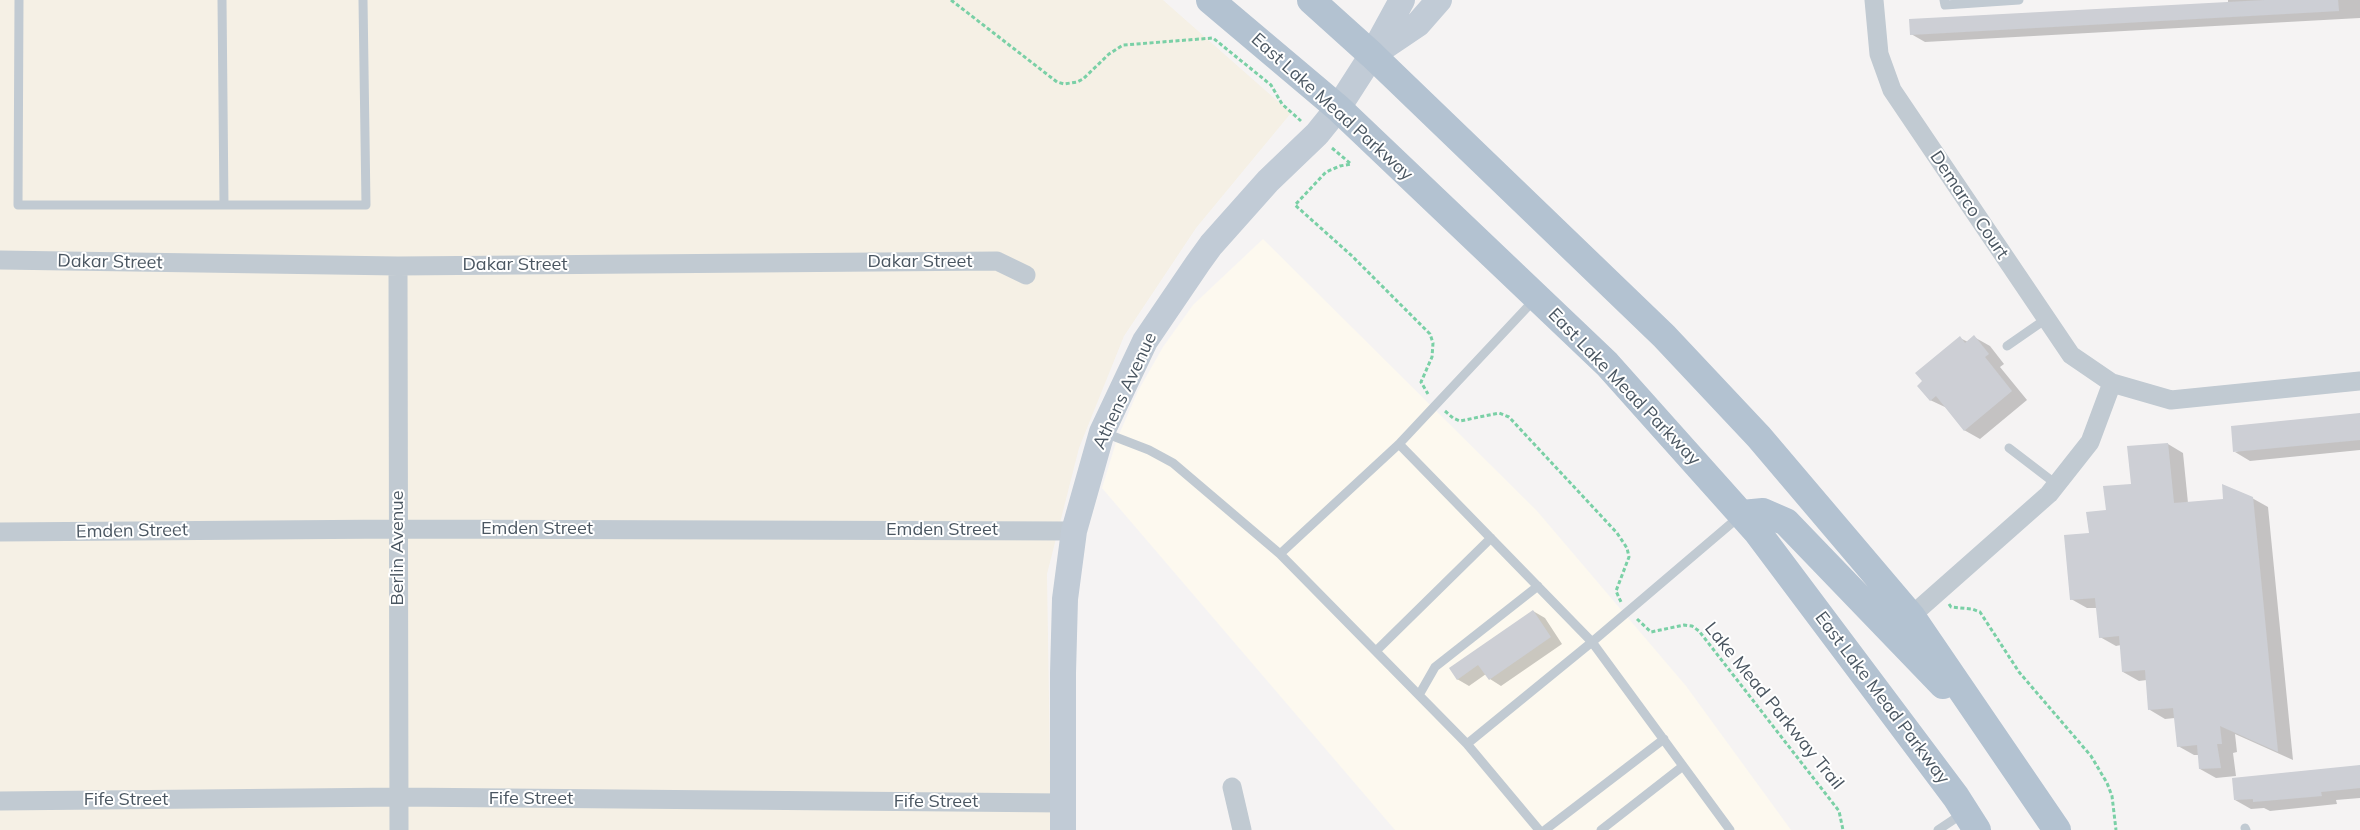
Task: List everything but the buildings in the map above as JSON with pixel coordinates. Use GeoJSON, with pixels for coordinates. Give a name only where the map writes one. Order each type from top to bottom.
{"type":"FeatureCollection","features":[{"type":"Feature","properties":{"kind":"main road","name":"East Lake Mead Parkway"},"geometry":{"type":"LineString","coordinates":[[1210,0],[1338,108],[1607,364],[1742,514],[1971,821]]}},
{"type":"Feature","properties":{"kind":"main road"},"geometry":{"type":"LineString","coordinates":[[1311,0],[1372,55],[1664,336],[1759,437],[1912,616],[2057,830]]}},
{"type":"Feature","properties":{"kind":"main road"},"geometry":{"type":"LineString","coordinates":[[1742,514],[1763,512],[1786,522],[2000,744]]}},
{"type":"Feature","properties":{"kind":"street","name":"Athens Avenue"},"geometry":{"type":"LineString","coordinates":[[1062,830],[1062,673],[1066,599],[1074,531],[1102,432],[1145,341],[1211,245],[1268,181],[1316,134],[1338,108],[1372,55],[1402,0]]}},
{"type":"Feature","properties":{"kind":"street"},"geometry":{"type":"LineString","coordinates":[[1372,55],[1418,24],[1439,0]]}},
{"type":"Feature","properties":{"kind":"street","name":"Demarco Court"},"geometry":{"type":"LineString","coordinates":[[1874,0],[1879,54],[1892,90],[2070,355],[2112,383],[2171,400],[2360,381]]}},
{"type":"Feature","properties":{"kind":"street","name":"Dakar Street"},"geometry":{"type":"LineString","coordinates":[[0,260],[398,266],[997,261],[1026,276]]}},
{"type":"Feature","properties":{"kind":"street","name":"Berlin Avenue"},"geometry":{"type":"LineString","coordinates":[[398,266],[399,830]]}},
{"type":"Feature","properties":{"kind":"street"},"geometry":{"type":"LineString","coordinates":[[1912,616],[2049,494],[2090,442],[2112,383]]}},
{"type":"Feature","properties":{"kind":"street","name":"Emden Street"},"geometry":{"type":"LineString","coordinates":[[0,532],[398,528],[1074,531]]}},
{"type":"Feature","properties":{"kind":"street"},"geometry":{"type":"LineString","coordinates":[[1232,786],[1242,830]]}},
{"type":"Feature","properties":{"kind":"street","name":"Fife Street"},"geometry":{"type":"LineString","coordinates":[[0,801],[399,798],[1062,803]]}},
{"type":"Feature","properties":{"kind":"lane"},"geometry":{"type":"LineString","coordinates":[[18,0],[18,205],[366,205],[363,0]]}},
{"type":"Feature","properties":{"kind":"lane"},"geometry":{"type":"LineString","coordinates":[[222,0],[224,205]]}},
{"type":"Feature","properties":{"kind":"lane"},"geometry":{"type":"LineString","coordinates":[[1944,0],[1945,5],[2019,0]]}},
{"type":"Feature","properties":{"kind":"lane"},"geometry":{"type":"LineString","coordinates":[[1280,554],[1399,444],[1536,297]]}},
{"type":"Feature","properties":{"kind":"lane"},"geometry":{"type":"LineString","coordinates":[[2007,346],[2046,319]]}},
{"type":"Feature","properties":{"kind":"lane"},"geometry":{"type":"LineString","coordinates":[[1102,432],[1149,450],[1173,463],[1280,554],[1467,744],[1539,830]]}},
{"type":"Feature","properties":{"kind":"lane"},"geometry":{"type":"LineString","coordinates":[[1399,444],[1592,642],[1730,830]]}},
{"type":"Feature","properties":{"kind":"lane"},"geometry":{"type":"LineString","coordinates":[[2009,448],[2056,484]]}},
{"type":"Feature","properties":{"kind":"lane"},"geometry":{"type":"LineString","coordinates":[[1467,744],[1592,642],[1742,514]]}},
{"type":"Feature","properties":{"kind":"lane"},"geometry":{"type":"LineString","coordinates":[[1376,651],[1491,538]]}},
{"type":"Feature","properties":{"kind":"lane"},"geometry":{"type":"LineString","coordinates":[[1419,695],[1435,667],[1538,586]]}},
{"type":"Feature","properties":{"kind":"lane"},"geometry":{"type":"LineString","coordinates":[[1545,830],[1664,739]]}},
{"type":"Feature","properties":{"kind":"lane"},"geometry":{"type":"LineString","coordinates":[[1601,830],[1683,766]]}},
{"type":"Feature","properties":{"kind":"lane"},"geometry":{"type":"LineString","coordinates":[[1938,830],[1971,821]]}},
{"type":"Feature","properties":{"kind":"path","name":"Lake Mead Parkway Trail"},"geometry":{"type":"LineString","coordinates":[[950,0],[1057,82],[1064,84],[1078,82],[1083,79],[1108,54],[1124,46],[1213,38],[1271,85],[1282,104],[1351,164],[1326,172],[1295,205],[1425,328],[1432,338],[1433,350],[1421,385],[1456,420],[1499,413],[1515,423],[1625,543],[1628,552],[1628,562],[1616,591],[1617,597],[1651,632],[1684,625],[1699,632],[1839,810],[1842,817],[1843,830]]}},
{"type":"Feature","properties":{"kind":"path"},"geometry":{"type":"LineString","coordinates":[[1939,592],[1951,607],[1972,609],[1980,612],[2019,672],[2091,756],[2107,783],[2112,796],[2116,830]]}},
{"type":"Feature","properties":{"kind":"shaded area"},"geometry":{"type":"Polygon","coordinates":[[[1263,239],[1537,511],[1686,686],[1791,830],[1395,830],[1102,488],[1117,439],[1138,391],[1163,347],[1193,305],[1263,239]]]}},
{"type":"Feature","properties":{"kind":"sand"},"geometry":{"type":"Polygon","coordinates":[[[0,0],[1163,0],[1291,113],[1196,228],[1124,336],[1079,448],[1047,574],[1051,830],[0,830],[0,0]]]}}]}
